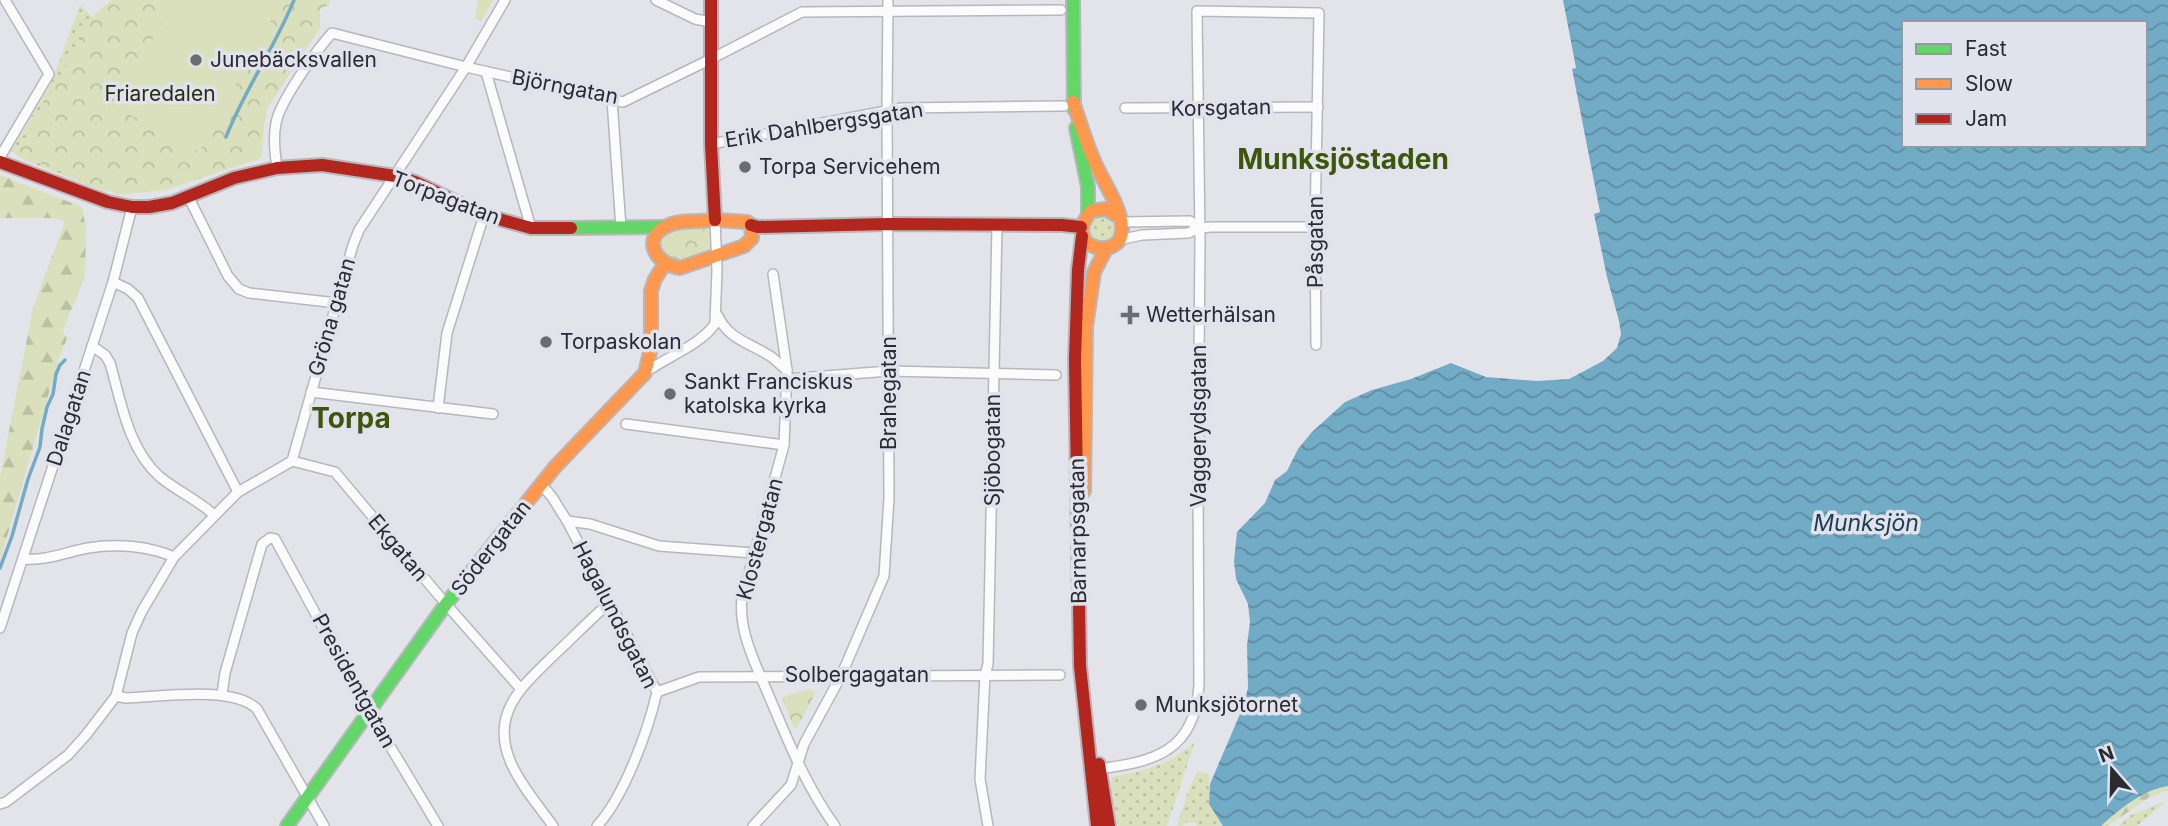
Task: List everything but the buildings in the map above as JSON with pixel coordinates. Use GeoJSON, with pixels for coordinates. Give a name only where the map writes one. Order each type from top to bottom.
{"type":"FeatureCollection","features":[{"type":"Feature","properties":{"kind":"street"},"geometry":{"type":"LineString","coordinates":[[0,159],[48,74],[5,0]]}},
{"type":"Feature","properties":{"kind":"street","name":"Gröna gatan"},"geometry":{"type":"LineString","coordinates":[[292,461],[359,230],[466,67],[505,0]]}},
{"type":"Feature","properties":{"kind":"street"},"geometry":{"type":"LineString","coordinates":[[656,0],[695,19],[711,22]]}},
{"type":"Feature","properties":{"kind":"street"},"geometry":{"type":"LineString","coordinates":[[645,373],[661,360],[700,340],[715,324],[717,314],[711,144],[711,0]]}},
{"type":"Feature","properties":{"kind":"street","name":"Brahegatan"},"geometry":{"type":"LineString","coordinates":[[753,826],[791,785],[804,744],[841,676],[884,576],[889,498],[888,0]]}},
{"type":"Feature","properties":{"kind":"street"},"geometry":{"type":"LineString","coordinates":[[1073,0],[1068,104],[1088,187],[1088,213]]}},
{"type":"Feature","properties":{"kind":"street","name":"Björngatan"},"geometry":{"type":"LineString","coordinates":[[276,168],[274,143],[281,107],[332,33],[486,72],[623,102],[802,12],[1061,10]]}},
{"type":"Feature","properties":{"kind":"street","name":"Vaggerydsgatan"},"geometry":{"type":"LineString","coordinates":[[1096,769],[1145,762],[1163,753],[1177,742],[1188,728],[1198,706],[1200,228],[1197,11],[1319,13]]}},
{"type":"Feature","properties":{"kind":"street","name":"Påsgatan"},"geometry":{"type":"LineString","coordinates":[[1316,345],[1319,13]]}},
{"type":"Feature","properties":{"kind":"street"},"geometry":{"type":"LineString","coordinates":[[486,72],[531,228]]}},
{"type":"Feature","properties":{"kind":"street"},"geometry":{"type":"LineString","coordinates":[[612,100],[621,228]]}},
{"type":"Feature","properties":{"kind":"street"},"geometry":{"type":"LineString","coordinates":[[744,246],[752,238],[751,226],[888,224],[1062,225],[1082,232],[1092,247],[1106,249],[1113,246],[1122,231],[1114,200],[1068,104]]}},
{"type":"Feature","properties":{"kind":"street","name":"Erik Dahlbergsgatan"},"geometry":{"type":"LineString","coordinates":[[711,144],[902,108],[1068,104]]}},
{"type":"Feature","properties":{"kind":"street","name":"Korsgatan"},"geometry":{"type":"LineString","coordinates":[[1125,108],[1318,107]]}},
{"type":"Feature","properties":{"kind":"street","name":"Torpagatan"},"geometry":{"type":"LineString","coordinates":[[0,159],[108,202],[132,206],[162,205],[189,198],[234,178],[276,168],[322,165],[395,176],[415,182],[484,215],[531,228],[664,228],[715,220],[747,222],[751,226]]}},
{"type":"Feature","properties":{"kind":"street"},"geometry":{"type":"LineString","coordinates":[[189,198],[228,276],[239,289],[249,293],[337,303]]}},
{"type":"Feature","properties":{"kind":"street","name":"Dalagatan"},"geometry":{"type":"LineString","coordinates":[[0,628],[113,282],[132,206]]}},
{"type":"Feature","properties":{"kind":"street"},"geometry":{"type":"LineString","coordinates":[[1082,232],[1083,220],[1088,213],[1104,208],[1114,212],[1120,219],[1190,221],[1200,228]]}},
{"type":"Feature","properties":{"kind":"street"},"geometry":{"type":"LineString","coordinates":[[438,408],[447,332],[484,215]]}},
{"type":"Feature","properties":{"kind":"street"},"geometry":{"type":"LineString","coordinates":[[664,228],[656,240],[654,249],[657,258],[664,265],[680,268],[744,246],[788,225]]}},
{"type":"Feature","properties":{"kind":"street","name":"Sjöbogatan"},"geometry":{"type":"LineString","coordinates":[[988,826],[980,779],[985,675],[988,664],[997,225]]}},
{"type":"Feature","properties":{"kind":"street"},"geometry":{"type":"LineString","coordinates":[[640,227],[656,240]]}},
{"type":"Feature","properties":{"kind":"street"},"geometry":{"type":"LineString","coordinates":[[1119,240],[1142,235],[1188,233],[1200,228],[1315,227]]}},
{"type":"Feature","properties":{"kind":"street","name":"Barnarpsgatan"},"geometry":{"type":"LineString","coordinates":[[1082,232],[1075,359],[1080,666],[1096,769],[1109,826]]}},
{"type":"Feature","properties":{"kind":"street","name":"Barnarpsgatan"},"geometry":{"type":"LineString","coordinates":[[1097,826],[1096,769],[1088,687],[1084,374],[1086,327],[1094,272],[1106,249]]}},
{"type":"Feature","properties":{"kind":"street"},"geometry":{"type":"LineString","coordinates":[[645,373],[651,348],[651,291],[664,265]]}},
{"type":"Feature","properties":{"kind":"street","name":"Klostergatan"},"geometry":{"type":"LineString","coordinates":[[773,274],[787,375],[784,445],[742,598],[741,616],[761,676],[798,766],[835,826]]}},
{"type":"Feature","properties":{"kind":"street"},"geometry":{"type":"LineString","coordinates":[[113,282],[128,289],[138,298],[238,492]]}},
{"type":"Feature","properties":{"kind":"street"},"geometry":{"type":"LineString","coordinates":[[717,314],[722,326],[731,335],[771,356],[787,375],[888,371],[1056,375]]}},
{"type":"Feature","properties":{"kind":"street"},"geometry":{"type":"LineString","coordinates":[[92,346],[105,355],[110,363],[132,436],[147,463],[159,476],[214,515]]}},
{"type":"Feature","properties":{"kind":"street","name":"Södergatan"},"geometry":{"type":"LineString","coordinates":[[287,826],[446,604],[541,484],[645,373]]}},
{"type":"Feature","properties":{"kind":"street"},"geometry":{"type":"LineString","coordinates":[[311,392],[493,414]]}},
{"type":"Feature","properties":{"kind":"street"},"geometry":{"type":"LineString","coordinates":[[626,424],[784,445]]}},
{"type":"Feature","properties":{"kind":"street"},"geometry":{"type":"LineString","coordinates":[[0,804],[6,803],[68,755],[116,696],[132,634],[151,593],[174,557],[238,492],[292,461]]}},
{"type":"Feature","properties":{"kind":"street","name":"Ekgatan"},"geometry":{"type":"LineString","coordinates":[[292,461],[335,472],[520,688]]}},
{"type":"Feature","properties":{"kind":"street","name":"Hagalundsgatan"},"geometry":{"type":"LineString","coordinates":[[541,484],[567,521],[657,692],[638,750],[616,801],[597,826]]}},
{"type":"Feature","properties":{"kind":"street"},"geometry":{"type":"LineString","coordinates":[[567,521],[590,524],[659,546],[754,553]]}},
{"type":"Feature","properties":{"kind":"street","name":"Presidentgatan"},"geometry":{"type":"LineString","coordinates":[[222,694],[225,673],[262,544],[270,538],[275,539],[369,711],[438,826]]}},
{"type":"Feature","properties":{"kind":"street"},"geometry":{"type":"LineString","coordinates":[[24,559],[38,560],[91,547],[107,546],[146,548],[174,557]]}},
{"type":"Feature","properties":{"kind":"street"},"geometry":{"type":"LineString","coordinates":[[553,826],[517,774],[507,752],[506,717],[520,688],[610,603]]}},
{"type":"Feature","properties":{"kind":"street","name":"Solbergagatan"},"geometry":{"type":"LineString","coordinates":[[657,692],[699,677],[1060,675]]}},
{"type":"Feature","properties":{"kind":"street"},"geometry":{"type":"LineString","coordinates":[[116,696],[126,698],[222,694],[251,703],[324,826]]}},
{"type":"Feature","properties":{"kind":"green space","name":"Friaredalen"},"geometry":{"type":"Polygon","coordinates":[[[112,0],[330,0],[329,5],[320,9],[320,28],[268,107],[262,156],[259,159],[165,190],[119,195],[17,154],[96,13],[112,0]]]}},
{"type":"Feature","properties":{"kind":"green space","name":"Junebäcksvallen"},"geometry":{"type":"Polygon","coordinates":[[[174,0],[252,0],[275,13],[199,152],[116,107],[174,0]]]}},
{"type":"Feature","properties":{"kind":"green space"},"geometry":{"type":"Polygon","coordinates":[[[478,0],[493,0],[481,21],[475,18],[478,0]]]}},
{"type":"Feature","properties":{"kind":"green space"},"geometry":{"type":"Polygon","coordinates":[[[80,5],[100,24],[99,129],[106,192],[24,160],[11,151],[51,84],[80,5]]]}},
{"type":"Feature","properties":{"kind":"green space"},"geometry":{"type":"Polygon","coordinates":[[[0,175],[82,207],[86,229],[85,277],[63,330],[67,339],[0,561],[0,477],[33,308],[65,221],[55,218],[0,218],[0,175]]]}},
{"type":"Feature","properties":{"kind":"green space"},"geometry":{"type":"Polygon","coordinates":[[[1097,214],[1108,216],[1115,222],[1113,239],[1107,243],[1094,240],[1086,229],[1089,221],[1097,214]]]}},
{"type":"Feature","properties":{"kind":"green space"},"geometry":{"type":"Polygon","coordinates":[[[709,229],[710,253],[679,262],[664,258],[661,250],[662,238],[668,233],[677,230],[709,229]]]}},
{"type":"Feature","properties":{"kind":"green space"},"geometry":{"type":"Polygon","coordinates":[[[809,689],[816,692],[794,729],[782,697],[809,689]]]}},
{"type":"Feature","properties":{"kind":"green space"},"geometry":{"type":"Polygon","coordinates":[[[1195,741],[1167,826],[1118,826],[1110,785],[1112,777],[1156,766],[1176,756],[1195,741]]]}},
{"type":"Feature","properties":{"kind":"green space"},"geometry":{"type":"Polygon","coordinates":[[[1198,771],[1209,775],[1209,804],[1223,826],[1197,826],[1196,823],[1186,822],[1183,826],[1177,826],[1189,788],[1198,771]]]}},
{"type":"Feature","properties":{"kind":"green space"},"geometry":{"type":"Polygon","coordinates":[[[2168,786],[2168,791],[2151,796],[2108,826],[2101,826],[2140,796],[2168,786]]]}},
{"type":"Feature","properties":{"kind":"green space"},"geometry":{"type":"Polygon","coordinates":[[[2168,800],[2137,826],[2119,826],[2131,815],[2168,800]]]}},
{"type":"Feature","properties":{"kind":"water","name":"Munksjön"},"geometry":{"type":"Polygon","coordinates":[[[1563,0],[2168,0],[2168,786],[2140,796],[2101,826],[1223,826],[1209,804],[1210,784],[1243,707],[1248,688],[1247,645],[1250,622],[1248,604],[1236,579],[1234,561],[1237,532],[1265,503],[1275,480],[1287,471],[1298,449],[1312,432],[1345,402],[1451,363],[1486,377],[1537,381],[1569,379],[1603,361],[1617,348],[1621,334],[1619,321],[1594,214],[1600,212],[1572,69],[1576,68],[1563,0]]]}},
{"type":"Feature","properties":{"kind":"waterway"},"geometry":{"type":"LineString","coordinates":[[226,137],[294,0]]}},
{"type":"Feature","properties":{"kind":"waterway"},"geometry":{"type":"LineString","coordinates":[[0,568],[40,447],[56,374],[65,360]]}},
{"type":"Feature","properties":{"kind":"traffic: fast"},"geometry":{"type":"LineString","coordinates":[[1073,0],[1074,109]]}},
{"type":"Feature","properties":{"kind":"traffic: fast"},"geometry":{"type":"LineString","coordinates":[[1076,128],[1088,187],[1088,213]]}},
{"type":"Feature","properties":{"kind":"traffic: fast"},"geometry":{"type":"LineString","coordinates":[[571,228],[664,227]]}},
{"type":"Feature","properties":{"kind":"traffic: fast"},"geometry":{"type":"LineString","coordinates":[[287,826],[446,604],[495,542]]}},
{"type":"Feature","properties":{"kind":"traffic: slow"},"geometry":{"type":"LineString","coordinates":[[1073,102],[1098,170],[1118,212],[1122,227],[1120,238],[1114,245],[1105,248],[1088,243],[1083,235],[1083,224],[1091,211],[1106,209],[1119,217]]}},
{"type":"Feature","properties":{"kind":"traffic: slow"},"geometry":{"type":"LineString","coordinates":[[715,220],[747,222],[751,225],[752,238],[744,246],[680,268],[665,262],[655,251],[654,238],[665,227],[683,222],[715,220]]}},
{"type":"Feature","properties":{"kind":"traffic: slow"},"geometry":{"type":"LineString","coordinates":[[1084,491],[1086,327],[1094,272],[1106,249]]}},
{"type":"Feature","properties":{"kind":"traffic: slow"},"geometry":{"type":"LineString","coordinates":[[495,542],[555,467],[645,373],[651,348],[651,291],[664,265]]}},
{"type":"Feature","properties":{"kind":"traffic: jam"},"geometry":{"type":"LineString","coordinates":[[711,0],[711,144],[715,220]]}},
{"type":"Feature","properties":{"kind":"traffic: jam"},"geometry":{"type":"LineString","coordinates":[[0,162],[108,202],[132,207],[172,203],[234,178],[277,168],[322,165],[395,176],[415,182],[484,215],[531,228],[571,228]]}},
{"type":"Feature","properties":{"kind":"traffic: jam"},"geometry":{"type":"LineString","coordinates":[[751,225],[1081,227]]}},
{"type":"Feature","properties":{"kind":"traffic: jam"},"geometry":{"type":"LineString","coordinates":[[1082,236],[1075,359],[1080,666],[1097,826]]}},
{"type":"Feature","properties":{"kind":"traffic: jam"},"geometry":{"type":"LineString","coordinates":[[1099,764],[1109,826]]}},
{"type":"Feature","properties":{"kind":"place","name":"Junebäcksvallen"},"geometry":{"type":"Point","coordinates":[196,60]}},
{"type":"Feature","properties":{"kind":"place","name":"Torpa Servicehem"},"geometry":{"type":"Point","coordinates":[745,167]}},
{"type":"Feature","properties":{"kind":"place","name":"Wetterhälsan"},"geometry":{"type":"Point","coordinates":[1130,315]}},
{"type":"Feature","properties":{"kind":"place","name":"Torpaskolan"},"geometry":{"type":"Point","coordinates":[546,342]}},
{"type":"Feature","properties":{"kind":"place","name":"Sankt Franciskus katolska kyrka"},"geometry":{"type":"Point","coordinates":[670,394]}},
{"type":"Feature","properties":{"kind":"place","name":"Munksjötornet"},"geometry":{"type":"Point","coordinates":[1141,705]}},
{"type":"Feature","properties":{"kind":"district","name":"Munksjöstaden"},"geometry":{"type":"Point","coordinates":[1343,159]}},
{"type":"Feature","properties":{"kind":"district","name":"Torpa"},"geometry":{"type":"Point","coordinates":[351,418]}}]}
